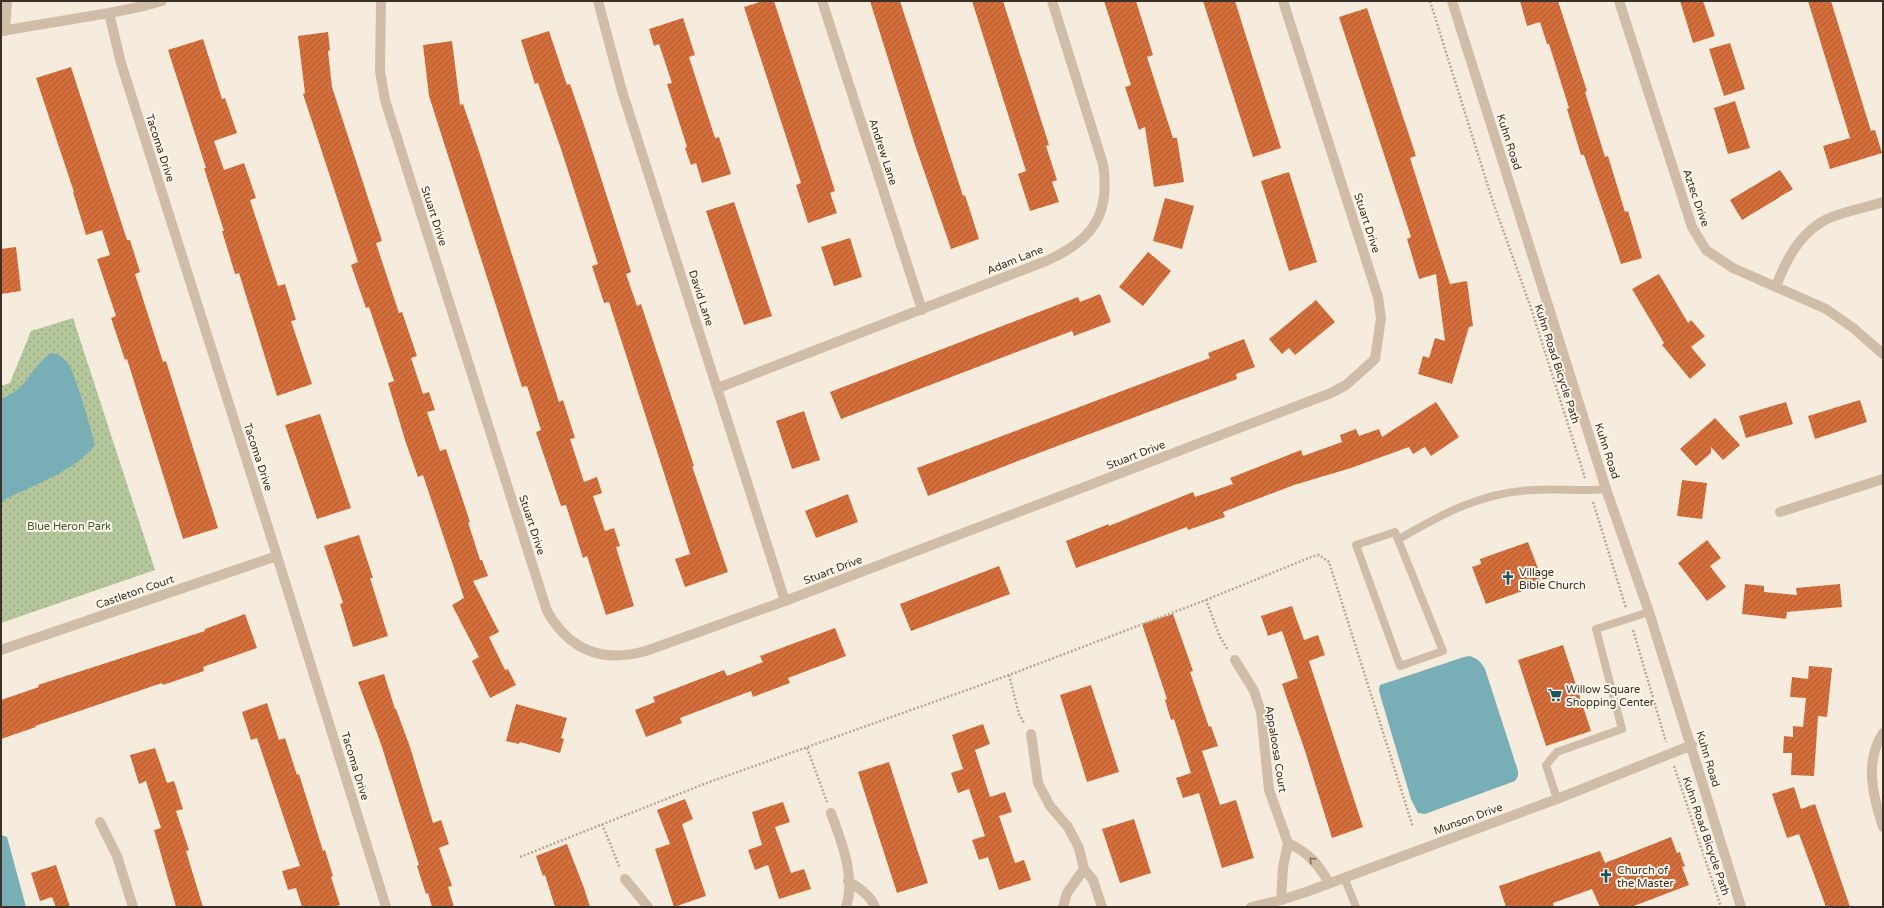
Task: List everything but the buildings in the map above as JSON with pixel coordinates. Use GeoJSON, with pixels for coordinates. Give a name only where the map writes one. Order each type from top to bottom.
{"type":"FeatureCollection","features":[{"type":"Feature","properties":{"kind":"street"},"geometry":{"type":"LineString","coordinates":[[7,1],[3,31],[109,13],[162,1]]}},
{"type":"Feature","properties":{"kind":"street","name":"Stuart Drive"},"geometry":{"type":"LineString","coordinates":[[381,1],[380,71],[385,100],[547,611],[553,622],[566,637],[582,648],[605,655],[629,656],[785,601],[1331,394],[1346,385],[1375,359],[1381,318],[1378,297],[1283,1]]}},
{"type":"Feature","properties":{"kind":"street","name":"David Lane"},"geometry":{"type":"LineString","coordinates":[[598,1],[622,91],[785,601]]}},
{"type":"Feature","properties":{"kind":"street","name":"Andrew Lane"},"geometry":{"type":"LineString","coordinates":[[822,1],[922,310]]}},
{"type":"Feature","properties":{"kind":"street","name":"Adam Lane"},"geometry":{"type":"LineString","coordinates":[[718,388],[1063,254],[1078,244],[1090,232],[1103,207],[1106,192],[1103,164],[1052,1]]}},
{"type":"Feature","properties":{"kind":"street","name":"Kuhn Road"},"geometry":{"type":"LineString","coordinates":[[1452,1],[1606,489],[1649,612],[1692,745],[1741,907]]}},
{"type":"Feature","properties":{"kind":"street","name":"Aztec Drive"},"geometry":{"type":"LineString","coordinates":[[1619,1],[1692,227],[1706,250],[1733,268],[1826,309],[1852,327],[1883,354]]}},
{"type":"Feature","properties":{"kind":"street","name":"Tacoma Drive"},"geometry":{"type":"LineString","coordinates":[[109,13],[121,63],[386,907]]}},
{"type":"Feature","properties":{"kind":"street"},"geometry":{"type":"LineString","coordinates":[[1776,287],[1783,267],[1801,240],[1814,228],[1827,219],[1883,202]]}},
{"type":"Feature","properties":{"kind":"street"},"geometry":{"type":"LineString","coordinates":[[1780,512],[1883,479]]}},
{"type":"Feature","properties":{"kind":"street","name":"Castleton Court"},"geometry":{"type":"LineString","coordinates":[[1,650],[277,556]]}},
{"type":"Feature","properties":{"kind":"street","name":"Appaloosa Court"},"geometry":{"type":"LineString","coordinates":[[1235,660],[1254,691],[1261,712],[1268,790],[1288,843]]}},
{"type":"Feature","properties":{"kind":"street"},"geometry":{"type":"LineString","coordinates":[[1883,732],[1878,740],[1871,781],[1873,797],[1883,827]]}},
{"type":"Feature","properties":{"kind":"street"},"geometry":{"type":"LineString","coordinates":[[1032,734],[1038,783],[1050,806],[1068,827],[1079,848],[1084,869],[1093,880],[1102,907]]}},
{"type":"Feature","properties":{"kind":"street","name":"Munson Drive"},"geometry":{"type":"LineString","coordinates":[[1251,907],[1281,900],[1329,883],[1557,798],[1692,745]]}},
{"type":"Feature","properties":{"kind":"street"},"geometry":{"type":"LineString","coordinates":[[831,812],[847,856],[848,898],[846,907]]}},
{"type":"Feature","properties":{"kind":"street"},"geometry":{"type":"LineString","coordinates":[[100,822],[117,856],[133,907]]}},
{"type":"Feature","properties":{"kind":"street"},"geometry":{"type":"LineString","coordinates":[[1281,900],[1283,867],[1288,843],[1299,848],[1311,857],[1322,870],[1329,883]]}},
{"type":"Feature","properties":{"kind":"street"},"geometry":{"type":"LineString","coordinates":[[1063,907],[1067,893],[1084,869]]}},
{"type":"Feature","properties":{"kind":"street"},"geometry":{"type":"LineString","coordinates":[[625,879],[648,907]]}},
{"type":"Feature","properties":{"kind":"street"},"geometry":{"type":"LineString","coordinates":[[848,881],[872,900],[875,907]]}},
{"type":"Feature","properties":{"kind":"lane"},"geometry":{"type":"LineString","coordinates":[[1399,539],[1452,510],[1474,500],[1503,493],[1533,490],[1590,491],[1606,489]]}},
{"type":"Feature","properties":{"kind":"lane"},"geometry":{"type":"LineString","coordinates":[[1395,532],[1399,539],[1443,651],[1400,666],[1356,545],[1395,532]]}},
{"type":"Feature","properties":{"kind":"lane"},"geometry":{"type":"LineString","coordinates":[[1557,798],[1546,765],[1550,759],[1557,752],[1622,729],[1596,629],[1649,612]]}},
{"type":"Feature","properties":{"kind":"lane"},"geometry":{"type":"LineString","coordinates":[[1344,877],[1356,907]]}},
{"type":"Feature","properties":{"kind":"path","name":"Kuhn Road Bicycle Path"},"geometry":{"type":"LineString","coordinates":[[1430,1],[1492,199],[1532,311],[1590,491],[1630,618],[1663,733]]}},
{"type":"Feature","properties":{"kind":"path"},"geometry":{"type":"LineString","coordinates":[[520,857],[704,784],[1009,675],[1319,555],[1329,562],[1413,827]]}},
{"type":"Feature","properties":{"kind":"path"},"geometry":{"type":"LineString","coordinates":[[1206,600],[1220,637],[1235,660]]}},
{"type":"Feature","properties":{"kind":"path"},"geometry":{"type":"LineString","coordinates":[[1009,675],[1019,714],[1032,734]]}},
{"type":"Feature","properties":{"kind":"path"},"geometry":{"type":"LineString","coordinates":[[807,748],[820,788],[831,812]]}},
{"type":"Feature","properties":{"kind":"path","name":"Kuhn Road Bicycle Path"},"geometry":{"type":"LineString","coordinates":[[1675,771],[1721,907]]}},
{"type":"Feature","properties":{"kind":"path"},"geometry":{"type":"LineString","coordinates":[[602,824],[625,879]]}},
{"type":"Feature","properties":{"kind":"green space","name":"Blue Heron Park"},"geometry":{"type":"Polygon","coordinates":[[[73,318],[155,570],[1,623],[1,386],[10,383],[31,331],[73,318]]]}},
{"type":"Feature","properties":{"kind":"water"},"geometry":{"type":"Polygon","coordinates":[[[51,353],[62,357],[70,368],[82,401],[95,445],[87,454],[66,469],[7,498],[1,504],[1,399],[18,389],[38,365],[51,353]]]}},
{"type":"Feature","properties":{"kind":"water"},"geometry":{"type":"Polygon","coordinates":[[[1470,656],[1479,661],[1485,669],[1518,771],[1518,776],[1515,781],[1425,814],[1418,813],[1411,799],[1381,698],[1379,690],[1380,685],[1470,656]]]}},
{"type":"Feature","properties":{"kind":"water"},"geometry":{"type":"Polygon","coordinates":[[[1,835],[7,837],[26,907],[1,907],[1,835]]]}},
{"type":"Feature","properties":{"kind":"place","name":"Village Bible Church"},"geometry":{"type":"Point","coordinates":[1508,578]}},
{"type":"Feature","properties":{"kind":"place","name":"Willow Square Shopping Center"},"geometry":{"type":"Point","coordinates":[1555,695]}},
{"type":"Feature","properties":{"kind":"place","name":"Church of the Master"},"geometry":{"type":"Point","coordinates":[1606,876]}}]}
